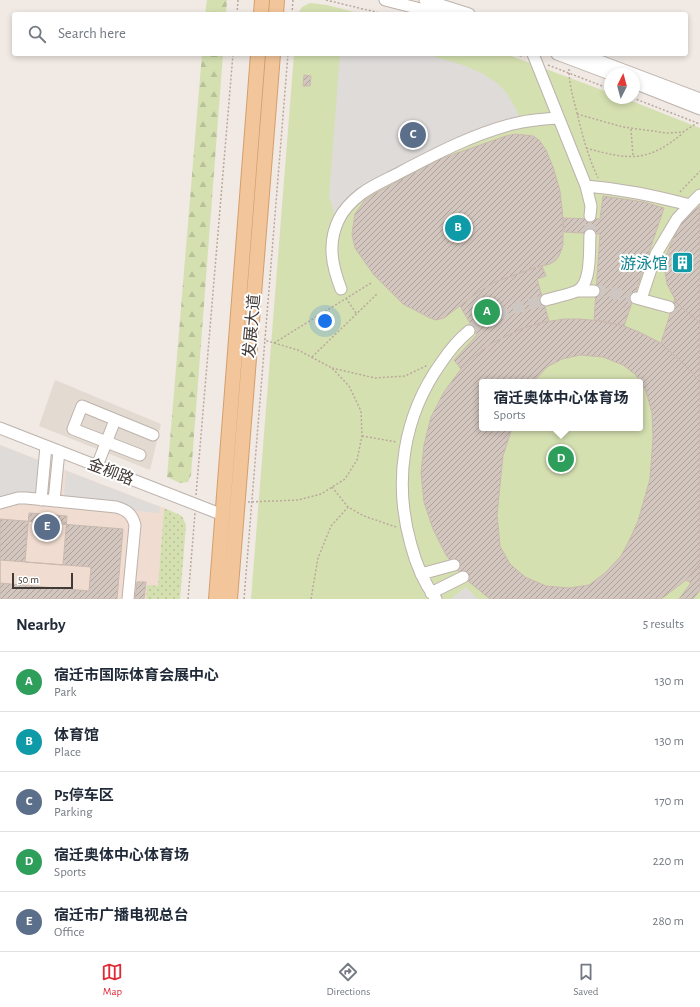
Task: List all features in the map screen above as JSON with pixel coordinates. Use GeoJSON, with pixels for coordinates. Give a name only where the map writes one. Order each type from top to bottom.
{"type":"FeatureCollection","features":[{"type":"Feature","properties":{"kind":"main road"},"geometry":{"type":"LineString","coordinates":[[261,12],[262,0]]}},
{"type":"Feature","properties":{"kind":"main road"},"geometry":{"type":"LineString","coordinates":[[276,12],[277,0]]}},
{"type":"Feature","properties":{"kind":"main road","name":"发展大道"},"geometry":{"type":"LineString","coordinates":[[216,599],[258,56]]}},
{"type":"Feature","properties":{"kind":"main road","name":"发展大道"},"geometry":{"type":"LineString","coordinates":[[230,599],[273,56]]}},
{"type":"Feature","properties":{"kind":"street"},"geometry":{"type":"LineString","coordinates":[[385,0],[432,12]]}},
{"type":"Feature","properties":{"kind":"street"},"geometry":{"type":"LineString","coordinates":[[425,0],[462,12]]}},
{"type":"Feature","properties":{"kind":"street"},"geometry":{"type":"LineString","coordinates":[[562,56],[604,72]]}},
{"type":"Feature","properties":{"kind":"street"},"geometry":{"type":"LineString","coordinates":[[586,56],[700,99]]}},
{"type":"Feature","properties":{"kind":"street"},"geometry":{"type":"LineString","coordinates":[[534,57],[586,186],[591,206],[590,216]]}},
{"type":"Feature","properties":{"kind":"street"},"geometry":{"type":"LineString","coordinates":[[640,85],[700,109]]}},
{"type":"Feature","properties":{"kind":"street"},"geometry":{"type":"LineString","coordinates":[[344,294],[334,271],[332,256],[333,234],[344,211],[362,193],[427,158],[486,133],[530,120],[558,118]]}},
{"type":"Feature","properties":{"kind":"street"},"geometry":{"type":"LineString","coordinates":[[586,186],[616,188],[690,205]]}},
{"type":"Feature","properties":{"kind":"street"},"geometry":{"type":"LineString","coordinates":[[669,307],[638,298],[656,254],[677,219],[700,195]]}},
{"type":"Feature","properties":{"kind":"street"},"geometry":{"type":"LineString","coordinates":[[578,291],[585,283],[587,276],[590,235]]}},
{"type":"Feature","properties":{"kind":"street"},"geometry":{"type":"LineString","coordinates":[[546,300],[578,291],[594,291]]}},
{"type":"Feature","properties":{"kind":"street"},"geometry":{"type":"LineString","coordinates":[[463,577],[434,596],[415,561],[407,530],[401,486],[405,444],[415,409],[431,377],[446,356],[469,331]]}},
{"type":"Feature","properties":{"kind":"street"},"geometry":{"type":"LineString","coordinates":[[140,456],[73,429],[82,406],[153,435]]}},
{"type":"Feature","properties":{"kind":"street"},"geometry":{"type":"LineString","coordinates":[[97,466],[115,420]]}},
{"type":"Feature","properties":{"kind":"street","name":"金柳路"},"geometry":{"type":"LineString","coordinates":[[0,428],[223,515]]}},
{"type":"Feature","properties":{"kind":"street"},"geometry":{"type":"LineString","coordinates":[[41,500],[46,446]]}},
{"type":"Feature","properties":{"kind":"street"},"geometry":{"type":"LineString","coordinates":[[54,501],[59,451]]}},
{"type":"Feature","properties":{"kind":"street"},"geometry":{"type":"LineString","coordinates":[[0,503],[18,498],[116,507],[130,513],[133,518],[134,525],[128,599]]}},
{"type":"Feature","properties":{"kind":"street"},"geometry":{"type":"LineString","coordinates":[[421,574],[454,566]]}},
{"type":"Feature","properties":{"kind":"path"},"geometry":{"type":"LineString","coordinates":[[237,12],[238,0]]}},
{"type":"Feature","properties":{"kind":"path"},"geometry":{"type":"LineString","coordinates":[[292,12],[293,0]]}},
{"type":"Feature","properties":{"kind":"path"},"geometry":{"type":"LineString","coordinates":[[326,0],[376,12]]}},
{"type":"Feature","properties":{"kind":"path"},"geometry":{"type":"LineString","coordinates":[[188,599],[233,56]]}},
{"type":"Feature","properties":{"kind":"path"},"geometry":{"type":"LineString","coordinates":[[244,599],[288,56]]}},
{"type":"Feature","properties":{"kind":"path"},"geometry":{"type":"LineString","coordinates":[[534,57],[604,87]]}},
{"type":"Feature","properties":{"kind":"path"},"geometry":{"type":"LineString","coordinates":[[570,59],[570,85],[577,114],[590,162],[602,187]]}},
{"type":"Feature","properties":{"kind":"path"},"geometry":{"type":"LineString","coordinates":[[640,101],[700,124]]}},
{"type":"Feature","properties":{"kind":"path"},"geometry":{"type":"LineString","coordinates":[[577,114],[631,129],[667,133],[684,132]]}},
{"type":"Feature","properties":{"kind":"path"},"geometry":{"type":"LineString","coordinates":[[586,148],[612,155],[633,157],[654,152],[670,143],[697,123]]}},
{"type":"Feature","properties":{"kind":"path"},"geometry":{"type":"LineString","coordinates":[[631,129],[633,157]]}},
{"type":"Feature","properties":{"kind":"path"},"geometry":{"type":"LineString","coordinates":[[671,200],[700,171]]}},
{"type":"Feature","properties":{"kind":"path"},"geometry":{"type":"LineString","coordinates":[[274,343],[344,294],[370,283]]}},
{"type":"Feature","properties":{"kind":"path"},"geometry":{"type":"LineString","coordinates":[[344,294],[356,314]]}},
{"type":"Feature","properties":{"kind":"path"},"geometry":{"type":"LineString","coordinates":[[312,358],[376,294]]}},
{"type":"Feature","properties":{"kind":"path"},"geometry":{"type":"LineString","coordinates":[[250,339],[265,340],[298,350],[332,368],[375,378],[405,376],[446,356]]}},
{"type":"Feature","properties":{"kind":"path"},"geometry":{"type":"LineString","coordinates":[[237,500],[253,502],[298,500],[321,494],[345,479],[356,460],[362,436],[361,411],[349,386],[332,368]]}},
{"type":"Feature","properties":{"kind":"path"},"geometry":{"type":"LineString","coordinates":[[362,436],[405,444]]}},
{"type":"Feature","properties":{"kind":"path"},"geometry":{"type":"LineString","coordinates":[[332,487],[348,507],[364,516],[407,530]]}},
{"type":"Feature","properties":{"kind":"path"},"geometry":{"type":"LineString","coordinates":[[311,599],[318,558],[331,526],[348,507]]}},
{"type":"Feature","properties":{"kind":"shaded area"},"geometry":{"type":"Polygon","coordinates":[[[340,56],[433,56],[463,65],[482,73],[497,83],[505,91],[524,126],[478,140],[418,167],[381,187],[336,219],[329,196],[340,56]]]}},
{"type":"Feature","properties":{"kind":"shaded area"},"geometry":{"type":"Polygon","coordinates":[[[55,380],[161,424],[150,470],[39,426],[55,380]]]}},
{"type":"Feature","properties":{"kind":"shaded area"},"geometry":{"type":"Polygon","coordinates":[[[0,445],[164,508],[157,599],[0,599],[0,445]]]}},
{"type":"Feature","properties":{"kind":"shaded area"},"geometry":{"type":"Polygon","coordinates":[[[0,445],[40,461],[37,497],[0,496],[0,445]]]}},
{"type":"Feature","properties":{"kind":"shaded area"},"geometry":{"type":"Polygon","coordinates":[[[66,471],[160,507],[159,513],[137,511],[124,504],[116,502],[64,497],[66,471]]]}},
{"type":"Feature","properties":{"kind":"shaded area"},"geometry":{"type":"Polygon","coordinates":[[[466,587],[478,599],[451,599],[466,587]]]}},
{"type":"Feature","properties":{"kind":"green space"},"geometry":{"type":"Polygon","coordinates":[[[207,0],[227,0],[226,12],[205,12],[207,0]]]}},
{"type":"Feature","properties":{"kind":"green space"},"geometry":{"type":"Polygon","coordinates":[[[310,3],[327,5],[354,12],[299,12],[302,7],[310,3]]]}},
{"type":"Feature","properties":{"kind":"green space"},"geometry":{"type":"Polygon","coordinates":[[[202,56],[223,56],[191,475],[188,482],[180,483],[167,477],[202,56]]]}},
{"type":"Feature","properties":{"kind":"green space"},"geometry":{"type":"Polygon","coordinates":[[[294,56],[511,56],[604,91],[604,104],[639,104],[700,128],[700,599],[251,599],[294,56]]]}},
{"type":"Feature","properties":{"kind":"green space"},"geometry":{"type":"Polygon","coordinates":[[[164,508],[182,516],[186,525],[180,599],[146,599],[147,585],[158,586],[164,508]]]}},
{"type":"Feature","properties":{"kind":"building"},"geometry":{"type":"Polygon","coordinates":[[[304,75],[311,76],[310,86],[303,86],[304,75]]]}},
{"type":"Feature","properties":{"kind":"building"},"geometry":{"type":"Polygon","coordinates":[[[515,134],[533,136],[539,140],[546,150],[553,167],[560,191],[563,218],[563,245],[559,256],[550,264],[495,282],[474,295],[444,318],[436,320],[430,318],[403,304],[374,275],[355,248],[352,234],[355,214],[365,200],[374,194],[440,159],[515,134]]]}},
{"type":"Feature","properties":{"kind":"building"},"geometry":{"type":"Polygon","coordinates":[[[603,196],[644,202],[664,208],[624,326],[594,320],[600,234],[564,232],[563,218],[600,219],[603,196]]]}},
{"type":"Feature","properties":{"kind":"building","name":"游泳馆"},"geometry":{"type":"Polygon","coordinates":[[[700,206],[700,323],[677,303],[667,284],[665,272],[667,253],[676,233],[683,221],[700,206]]]}},
{"type":"Feature","properties":{"kind":"building"},"geometry":{"type":"Polygon","coordinates":[[[542,266],[546,276],[537,279],[549,321],[523,328],[492,343],[471,359],[461,369],[454,360],[477,335],[460,306],[495,282],[542,266]]]}},
{"type":"Feature","properties":{"kind":"building"},"geometry":{"type":"Polygon","coordinates":[[[675,298],[677,303],[700,323],[700,382],[689,369],[661,343],[675,298]]]}},
{"type":"Feature","properties":{"kind":"building"},"geometry":{"type":"Polygon","coordinates":[[[564,319],[603,321],[624,326],[661,343],[689,369],[700,382],[700,563],[686,580],[661,599],[490,599],[463,577],[446,555],[433,529],[424,502],[421,473],[424,445],[431,417],[444,392],[461,369],[471,359],[492,343],[523,328],[539,323],[564,319]],[[580,355],[562,359],[547,367],[536,379],[479,379],[479,431],[511,431],[503,456],[497,515],[500,546],[510,564],[525,577],[546,586],[569,588],[589,585],[605,573],[621,556],[638,521],[650,479],[653,438],[652,413],[646,391],[643,386],[643,379],[638,379],[636,375],[623,365],[603,357],[580,355]]]}},
{"type":"Feature","properties":{"kind":"building"},"geometry":{"type":"Polygon","coordinates":[[[29,513],[67,516],[63,565],[25,562],[29,513]]]}},
{"type":"Feature","properties":{"kind":"building"},"geometry":{"type":"Polygon","coordinates":[[[0,519],[123,529],[117,599],[0,599],[0,519]]]}},
{"type":"Feature","properties":{"kind":"building"},"geometry":{"type":"Polygon","coordinates":[[[0,560],[91,567],[89,591],[0,583],[0,560]]]}},
{"type":"Feature","properties":{"kind":"building"},"geometry":{"type":"Polygon","coordinates":[[[700,563],[700,590],[693,599],[679,599],[691,583],[686,580],[700,563]]]}},
{"type":"Feature","properties":{"kind":"building"},"geometry":{"type":"Polygon","coordinates":[[[137,582],[146,582],[144,599],[135,599],[137,582]]]}},
{"type":"Feature","properties":{"kind":"tunnel"},"geometry":{"type":"LineString","coordinates":[[590,216],[590,235]]}},
{"type":"Feature","properties":{"kind":"tunnel"},"geometry":{"type":"LineString","coordinates":[[594,291],[603,291],[635,298]]}},
{"type":"Feature","properties":{"kind":"tunnel"},"geometry":{"type":"LineString","coordinates":[[469,331],[485,320],[516,308],[546,300]]}},
{"type":"Feature","properties":{"kind":"place","name":"P5停车区"},"geometry":{"type":"Point","coordinates":[413,135]}},
{"type":"Feature","properties":{"kind":"place","name":"体育馆"},"geometry":{"type":"Point","coordinates":[458,228]}},
{"type":"Feature","properties":{"kind":"place","name":"游泳馆"},"geometry":{"type":"Point","coordinates":[683,263]}},
{"type":"Feature","properties":{"kind":"place","name":"宿迁市国际体育会展中心"},"geometry":{"type":"Point","coordinates":[487,312]}},
{"type":"Feature","properties":{"kind":"place","name":"宿迁奥体中心体育场"},"geometry":{"type":"Point","coordinates":[561,459]}},
{"type":"Feature","properties":{"kind":"place","name":"宿迁市广播电视总台"},"geometry":{"type":"Point","coordinates":[47,527]}}]}
